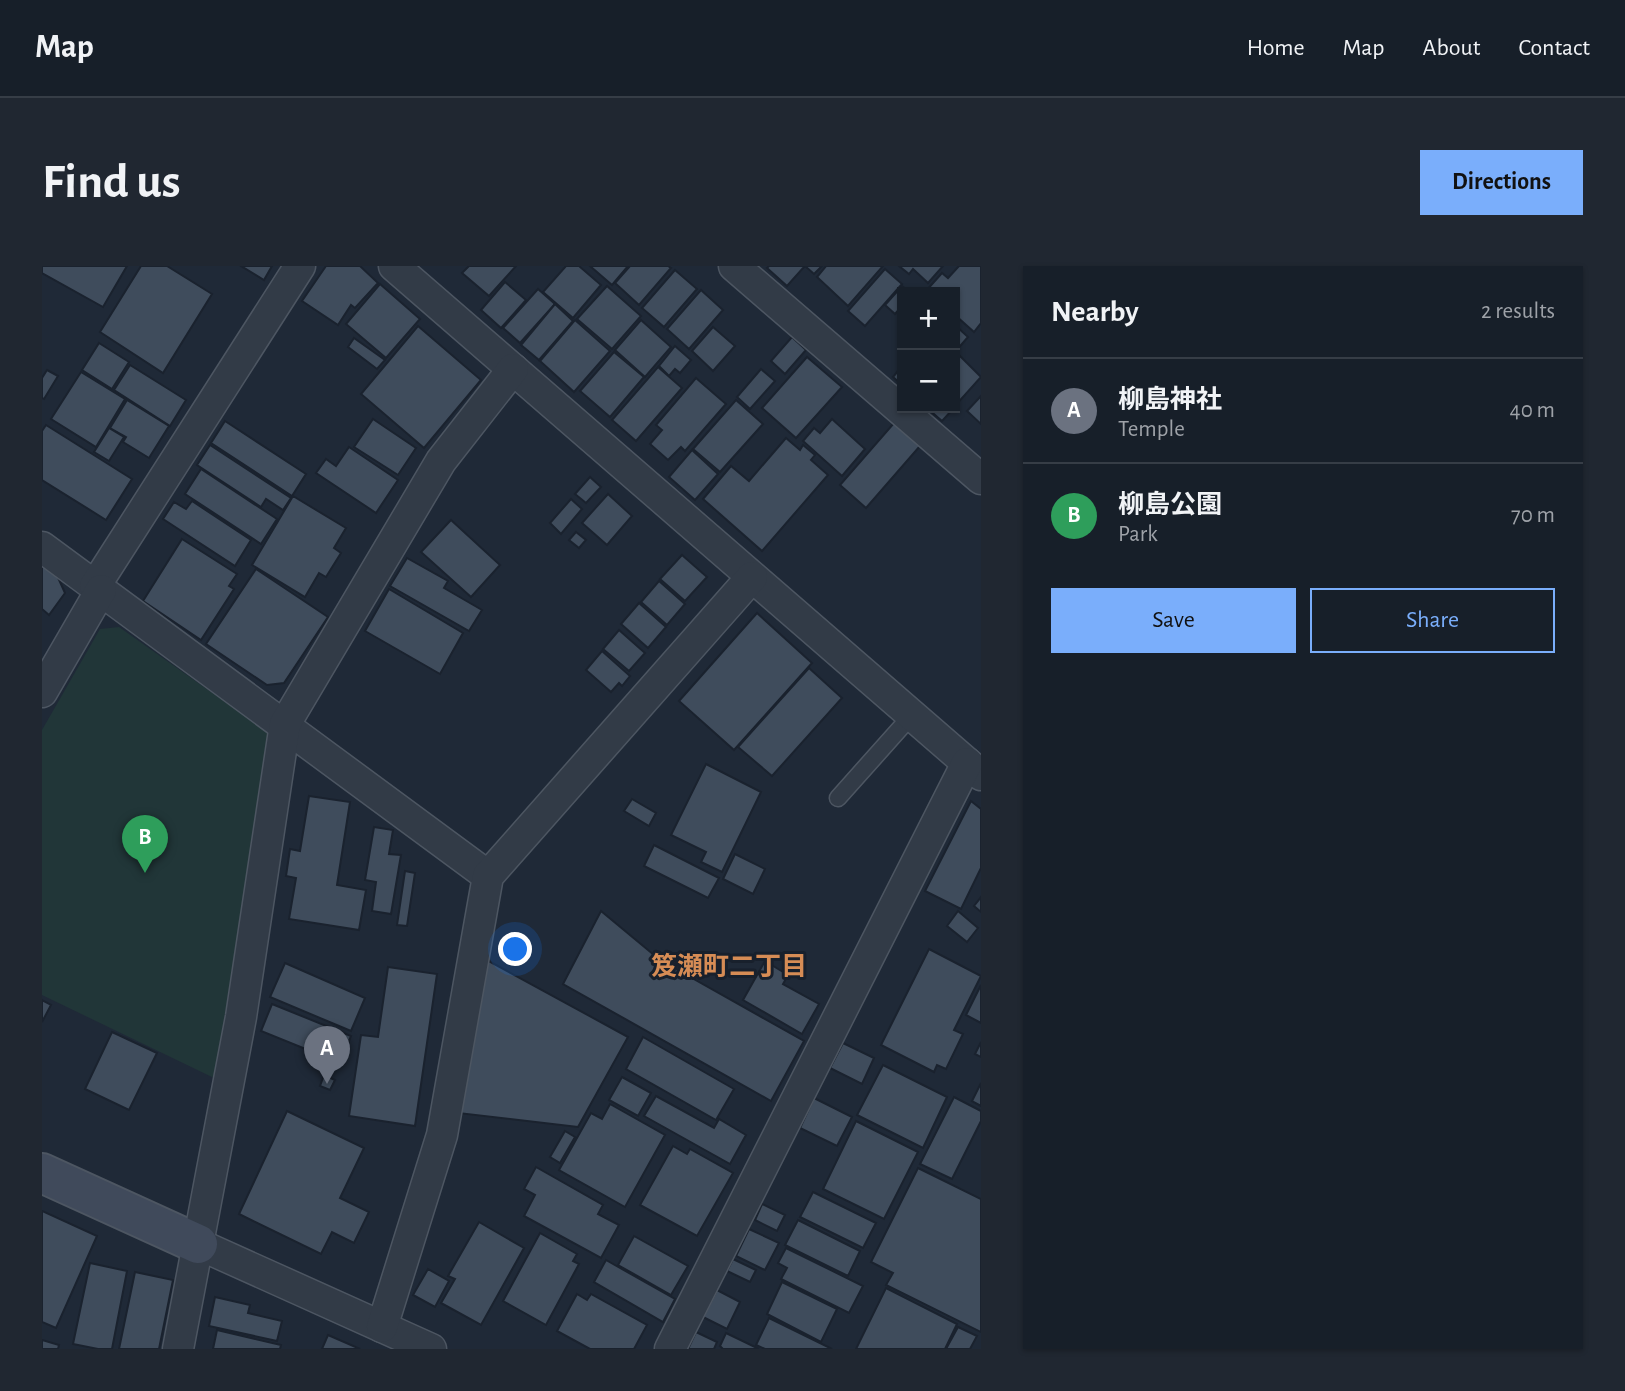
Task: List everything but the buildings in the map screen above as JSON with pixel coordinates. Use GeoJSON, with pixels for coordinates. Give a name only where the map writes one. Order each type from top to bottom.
{"type":"FeatureCollection","features":[{"type":"Feature","properties":{"kind":"street"},"geometry":{"type":"LineString","coordinates":[[42,692],[98,588],[300,266]]}},
{"type":"Feature","properties":{"kind":"street"},"geometry":{"type":"LineString","coordinates":[[394,266],[974,769],[670,1349]]}},
{"type":"Feature","properties":{"kind":"street"},"geometry":{"type":"LineString","coordinates":[[734,266],[981,479]]}},
{"type":"Feature","properties":{"kind":"street"},"geometry":{"type":"LineString","coordinates":[[178,1349],[241,1017],[285,724],[441,461],[513,369]]}},
{"type":"Feature","properties":{"kind":"street"},"geometry":{"type":"LineString","coordinates":[[42,547],[488,876]]}},
{"type":"Feature","properties":{"kind":"street"},"geometry":{"type":"LineString","coordinates":[[382,1327],[442,1135],[488,876],[752,577]]}},
{"type":"Feature","properties":{"kind":"street"},"geometry":{"type":"LineString","coordinates":[[42,1173],[431,1349]]}},
{"type":"Feature","properties":{"kind":"lane"},"geometry":{"type":"LineString","coordinates":[[838,798],[912,715]]}},
{"type":"Feature","properties":{"kind":"green space"},"geometry":{"type":"Polygon","coordinates":[[[119,627],[269,733],[270,751],[214,1078],[42,995],[42,730],[100,629],[119,627]]]}},
{"type":"Feature","properties":{"kind":"place","name":"柳島公園"},"geometry":{"type":"Point","coordinates":[145,873]}},
{"type":"Feature","properties":{"kind":"place","name":"柳島神社"},"geometry":{"type":"Point","coordinates":[327,1084]}},
{"type":"Feature","properties":{"kind":"district","name":"笈瀬町二丁目"},"geometry":{"type":"Point","coordinates":[729,966]}}]}
